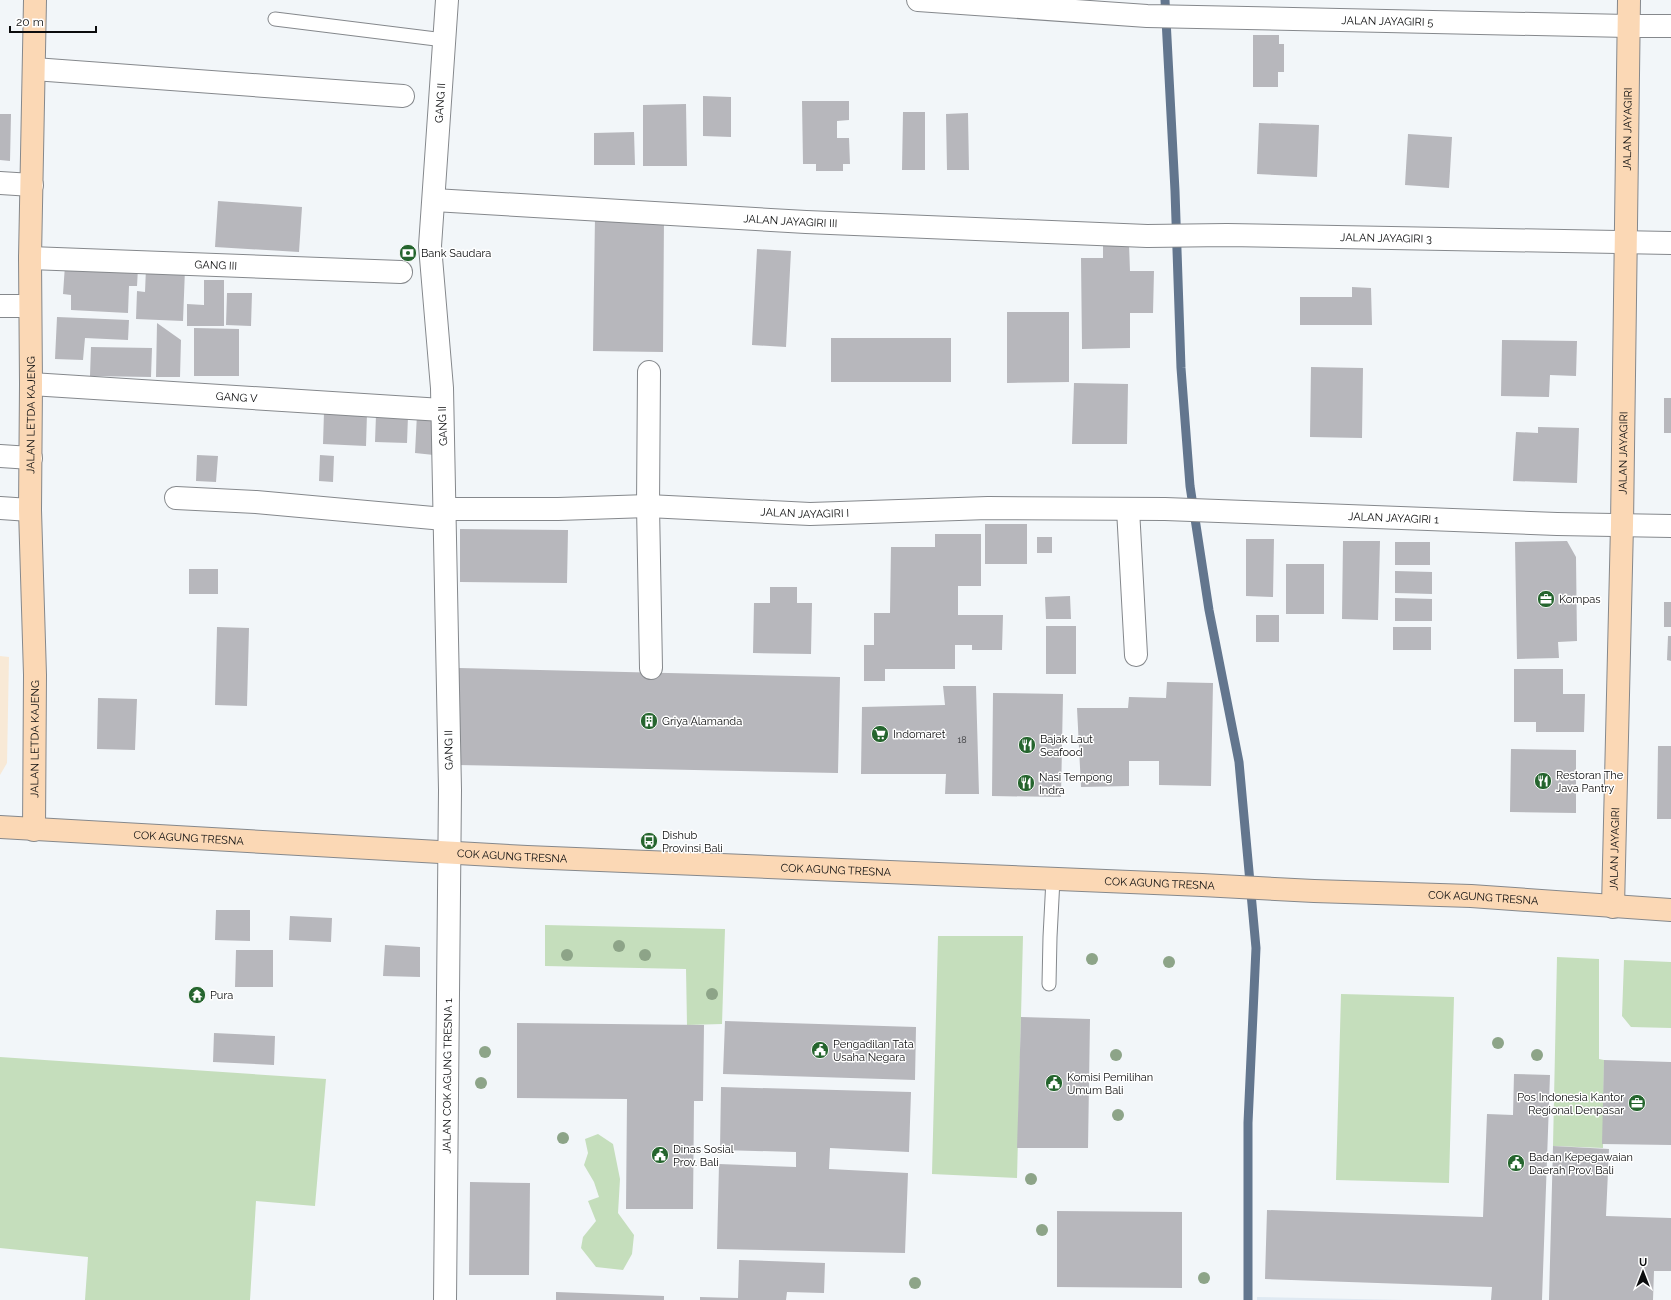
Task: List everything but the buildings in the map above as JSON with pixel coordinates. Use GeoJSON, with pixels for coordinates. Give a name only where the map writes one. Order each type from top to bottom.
{"type":"FeatureCollection","features":[{"type":"Feature","properties":{"kind":"street","name":"JALAN LETDA KAJENG"},"geometry":{"type":"LineString","coordinates":[[34,830],[35,668],[30,510],[30,258],[35,0]]}},
{"type":"Feature","properties":{"kind":"street","name":"GANG II"},"geometry":{"type":"LineString","coordinates":[[447,0],[430,246],[442,410],[450,853]]}},
{"type":"Feature","properties":{"kind":"street","name":"JALAN JAYAGIRI 5"},"geometry":{"type":"LineString","coordinates":[[918,0],[1147,16],[1671,26]]}},
{"type":"Feature","properties":{"kind":"street","name":"JALAN JAYAGIRI"},"geometry":{"type":"LineString","coordinates":[[1613,907],[1622,525],[1629,0]]}},
{"type":"Feature","properties":{"kind":"street"},"geometry":{"type":"LineString","coordinates":[[34,69],[403,96]]}},
{"type":"Feature","properties":{"kind":"street"},"geometry":{"type":"LineString","coordinates":[[0,183],[32,186]]}},
{"type":"Feature","properties":{"kind":"street","name":"JALAN JAYAGIRI III"},"geometry":{"type":"LineString","coordinates":[[434,200],[806,222],[1147,236]]}},
{"type":"Feature","properties":{"kind":"street","name":"JALAN JAYAGIRI 3"},"geometry":{"type":"LineString","coordinates":[[1147,236],[1226,235],[1671,243]]}},
{"type":"Feature","properties":{"kind":"street","name":"GANG III"},"geometry":{"type":"LineString","coordinates":[[30,258],[402,272]]}},
{"type":"Feature","properties":{"kind":"street"},"geometry":{"type":"LineString","coordinates":[[0,306],[30,306]]}},
{"type":"Feature","properties":{"kind":"street"},"geometry":{"type":"LineString","coordinates":[[649,372],[648,506],[651,668]]}},
{"type":"Feature","properties":{"kind":"street","name":"GANG V"},"geometry":{"type":"LineString","coordinates":[[31,384],[442,410]]}},
{"type":"Feature","properties":{"kind":"street"},"geometry":{"type":"LineString","coordinates":[[0,456],[31,458]]}},
{"type":"Feature","properties":{"kind":"street","name":"JALAN JAYAGIRI I"},"geometry":{"type":"LineString","coordinates":[[176,498],[445,514],[648,506],[810,514],[988,508],[1165,510]]}},
{"type":"Feature","properties":{"kind":"street"},"geometry":{"type":"LineString","coordinates":[[0,508],[30,510]]}},
{"type":"Feature","properties":{"kind":"street"},"geometry":{"type":"LineString","coordinates":[[1128,509],[1136,655]]}},
{"type":"Feature","properties":{"kind":"street","name":"JALAN JAYAGIRI 1"},"geometry":{"type":"LineString","coordinates":[[1165,510],[1231,511],[1558,524],[1671,526]]}},
{"type":"Feature","properties":{"kind":"street","name":"COK AGUNG TRESNA"},"geometry":{"type":"LineString","coordinates":[[0,827],[450,853],[1202,885],[1231,888],[1271,888],[1314,891],[1471,896],[1671,910]]}},
{"type":"Feature","properties":{"kind":"street","name":"JALAN COK AGUNG TRESNA 1"},"geometry":{"type":"LineString","coordinates":[[445,1300],[450,853]]}},
{"type":"Feature","properties":{"kind":"lane"},"geometry":{"type":"LineString","coordinates":[[275,19],[444,40]]}},
{"type":"Feature","properties":{"kind":"lane"},"geometry":{"type":"LineString","coordinates":[[1049,984],[1053,879]]}},
{"type":"Feature","properties":{"kind":"shaded area"},"geometry":{"type":"Polygon","coordinates":[[[0,656],[9,657],[7,763],[0,775],[0,656]]]}},
{"type":"Feature","properties":{"kind":"shaded area"},"geometry":{"type":"Polygon","coordinates":[[[1257,1297],[1404,1300],[1257,1300],[1257,1297]]]}},
{"type":"Feature","properties":{"kind":"green space"},"geometry":{"type":"Polygon","coordinates":[[[545,925],[725,929],[722,1024],[687,1025],[686,969],[545,966],[545,925]]]}},
{"type":"Feature","properties":{"kind":"green space"},"geometry":{"type":"Polygon","coordinates":[[[938,936],[1023,936],[1017,1178],[932,1174],[938,936]]]}},
{"type":"Feature","properties":{"kind":"green space"},"geometry":{"type":"Polygon","coordinates":[[[1557,957],[1599,959],[1599,1059],[1604,1060],[1603,1148],[1553,1146],[1557,957]]]}},
{"type":"Feature","properties":{"kind":"green space"},"geometry":{"type":"Polygon","coordinates":[[[1624,960],[1671,962],[1671,1028],[1631,1027],[1622,1016],[1624,960]]]}},
{"type":"Feature","properties":{"kind":"green space"},"geometry":{"type":"Polygon","coordinates":[[[1341,994],[1454,997],[1449,1183],[1336,1180],[1341,994]]]}},
{"type":"Feature","properties":{"kind":"green space"},"geometry":{"type":"Polygon","coordinates":[[[0,1057],[326,1079],[315,1206],[256,1201],[250,1300],[85,1300],[88,1257],[0,1248],[0,1057]]]}},
{"type":"Feature","properties":{"kind":"green space"},"geometry":{"type":"Polygon","coordinates":[[[598,1134],[613,1144],[620,1179],[618,1213],[634,1235],[632,1254],[623,1270],[596,1267],[581,1248],[583,1237],[596,1221],[588,1201],[599,1197],[594,1182],[584,1165],[588,1153],[585,1139],[598,1134]]]}},
{"type":"Feature","properties":{"kind":"waterway"},"geometry":{"type":"LineString","coordinates":[[1165,0],[1175,191],[1181,368],[1190,486],[1209,610],[1239,762],[1256,948],[1248,1123],[1248,1300]]}},
{"type":"Feature","properties":{"kind":"place","name":"Bank Saudara"},"geometry":{"type":"Point","coordinates":[408,253]}},
{"type":"Feature","properties":{"kind":"place","name":"Kompas"},"geometry":{"type":"Point","coordinates":[1546,599]}},
{"type":"Feature","properties":{"kind":"place","name":"Griya Alamanda"},"geometry":{"type":"Point","coordinates":[649,721]}},
{"type":"Feature","properties":{"kind":"place","name":"Indomaret"},"geometry":{"type":"Point","coordinates":[880,734]}},
{"type":"Feature","properties":{"kind":"place","name":"Bajak Laut Seafood"},"geometry":{"type":"Point","coordinates":[1027,745]}},
{"type":"Feature","properties":{"kind":"place","name":"Restoran The Java Pantry"},"geometry":{"type":"Point","coordinates":[1543,781]}},
{"type":"Feature","properties":{"kind":"place","name":"Nasi Tempong Indra"},"geometry":{"type":"Point","coordinates":[1026,783]}},
{"type":"Feature","properties":{"kind":"place","name":"Dishub Provinsi Bali"},"geometry":{"type":"Point","coordinates":[649,841]}},
{"type":"Feature","properties":{"kind":"place","name":"Pura"},"geometry":{"type":"Point","coordinates":[197,995]}},
{"type":"Feature","properties":{"kind":"place","name":"Pengadilan Tata Usaha Negara"},"geometry":{"type":"Point","coordinates":[820,1050]}},
{"type":"Feature","properties":{"kind":"place","name":"Komisi Pemilihan Umum Bali"},"geometry":{"type":"Point","coordinates":[1054,1083]}},
{"type":"Feature","properties":{"kind":"place","name":"Pos Indonesia Kantor Regional Denpasar"},"geometry":{"type":"Point","coordinates":[1637,1103]}},
{"type":"Feature","properties":{"kind":"place","name":"Dinas Sosial Prov. Bali"},"geometry":{"type":"Point","coordinates":[660,1155]}},
{"type":"Feature","properties":{"kind":"place","name":"Badan Kepegawaian Daerah Prov. Bali"},"geometry":{"type":"Point","coordinates":[1516,1163]}}]}
